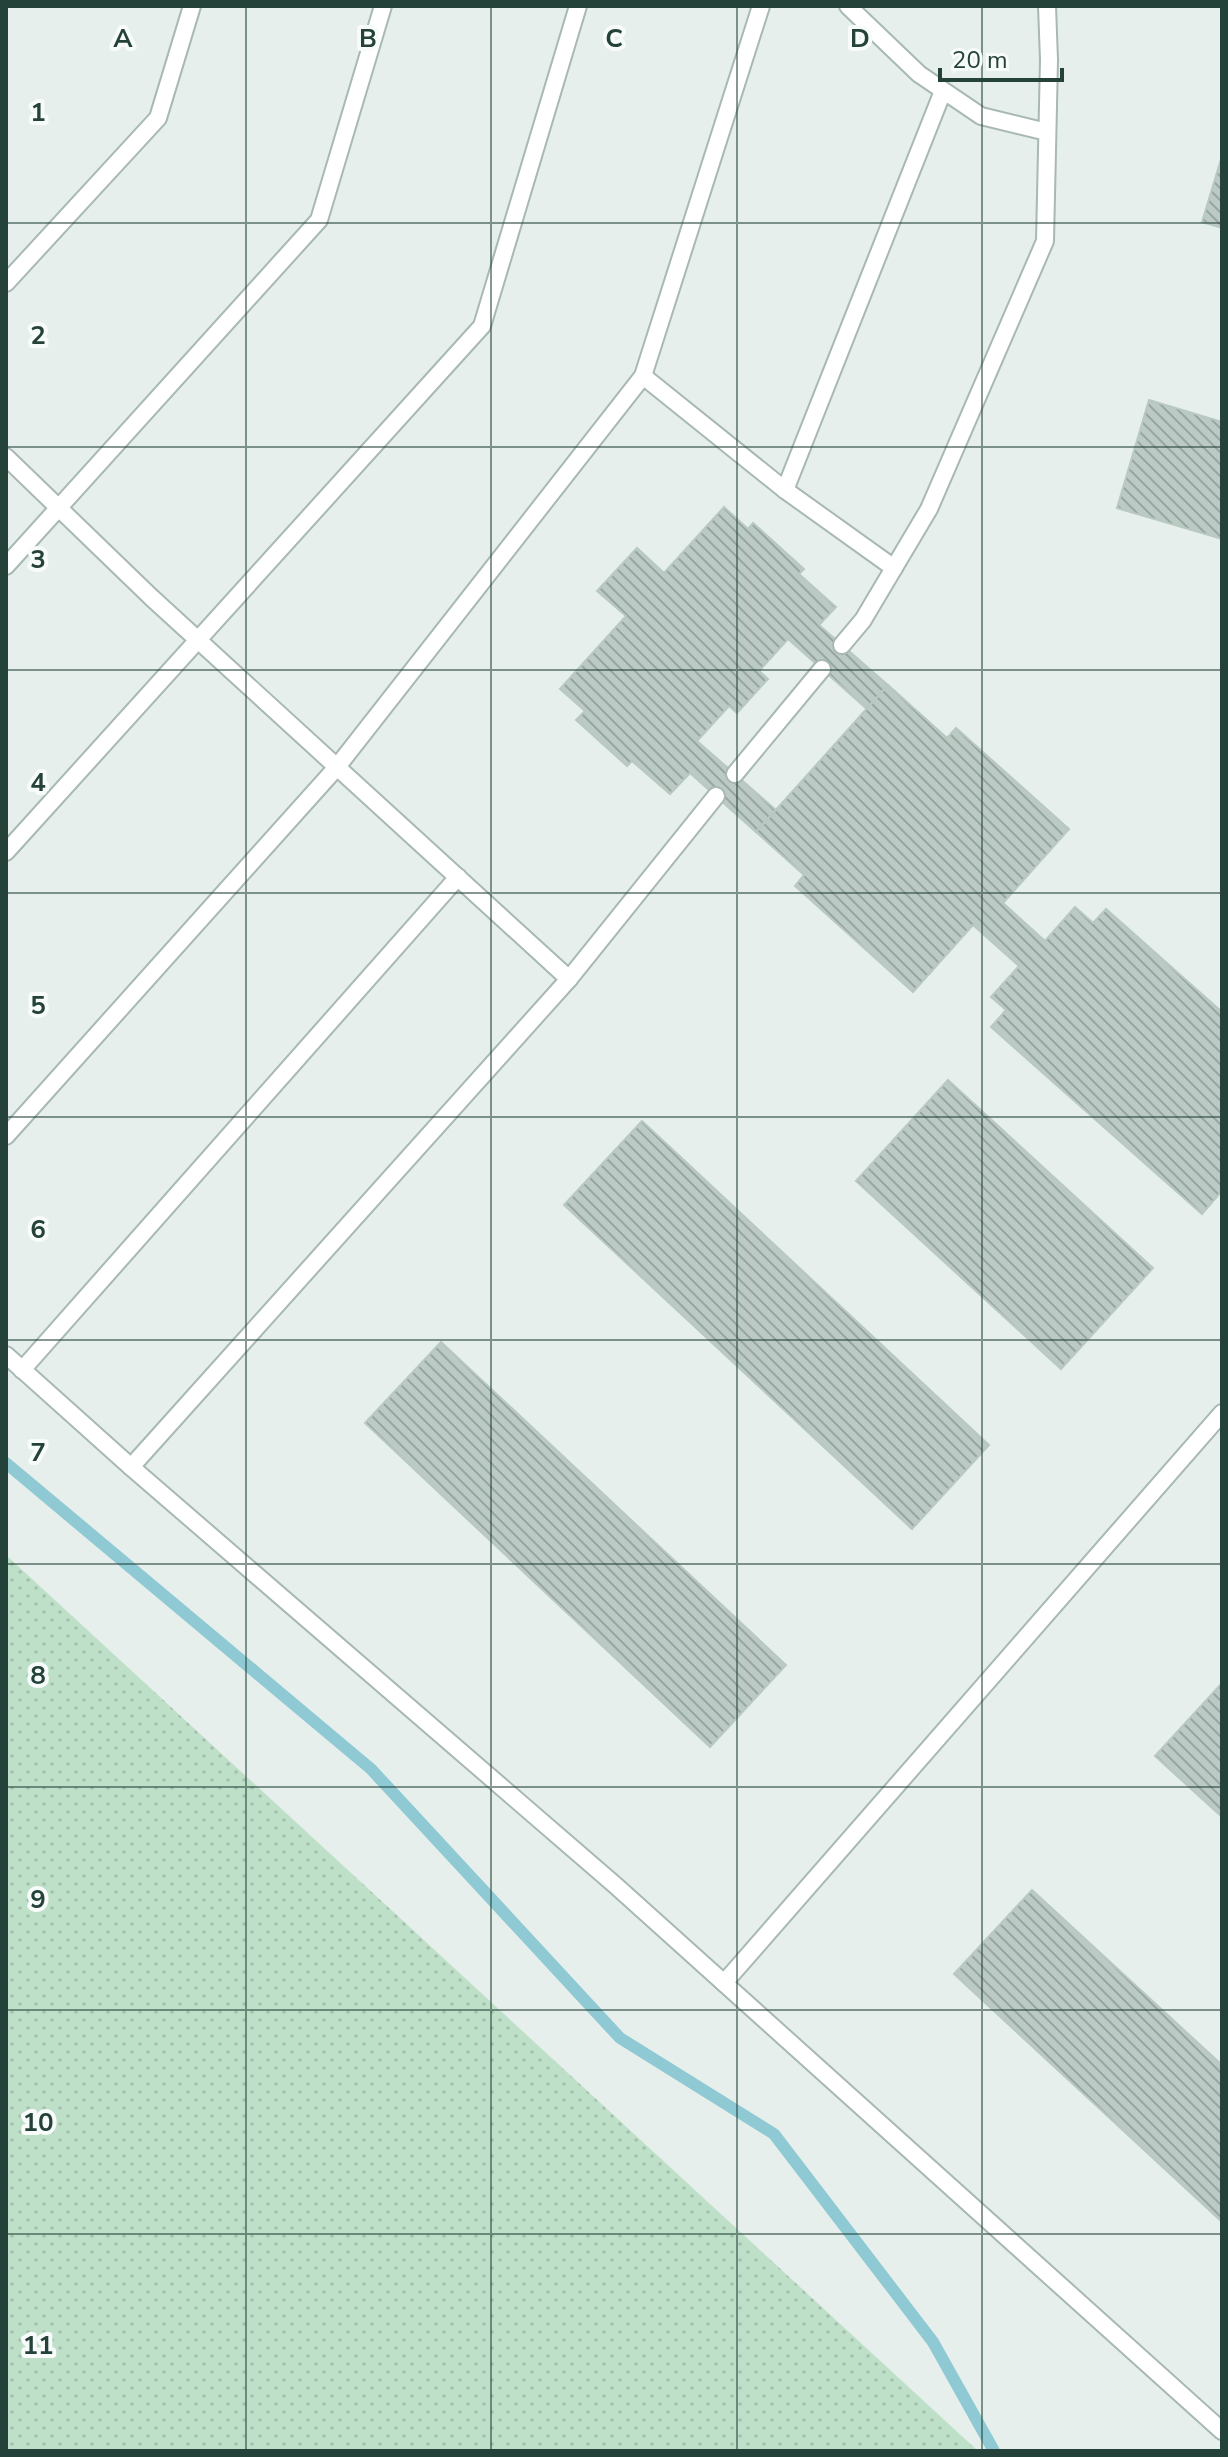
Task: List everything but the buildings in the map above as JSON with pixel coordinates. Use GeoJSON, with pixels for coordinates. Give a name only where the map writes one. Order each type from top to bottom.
{"type":"FeatureCollection","features":[{"type":"Feature","properties":{"kind":"lane"},"geometry":{"type":"LineString","coordinates":[[6,283],[158,118],[192,6]]}},
{"type":"Feature","properties":{"kind":"lane"},"geometry":{"type":"LineString","coordinates":[[6,566],[319,220],[383,6]]}},
{"type":"Feature","properties":{"kind":"lane"},"geometry":{"type":"LineString","coordinates":[[6,852],[482,326],[578,6]]}},
{"type":"Feature","properties":{"kind":"lane"},"geometry":{"type":"LineString","coordinates":[[6,1136],[337,767],[643,376],[761,6]]}},
{"type":"Feature","properties":{"kind":"lane"},"geometry":{"type":"LineString","coordinates":[[848,6],[919,74],[981,116],[1047,132]]}},
{"type":"Feature","properties":{"kind":"lane"},"geometry":{"type":"LineString","coordinates":[[842,645],[863,620],[929,509],[1045,241],[1047,6]]}},
{"type":"Feature","properties":{"kind":"lane"},"geometry":{"type":"LineString","coordinates":[[785,490],[943,91]]}},
{"type":"Feature","properties":{"kind":"lane"},"geometry":{"type":"LineString","coordinates":[[643,376],[785,490],[894,568]]}},
{"type":"Feature","properties":{"kind":"lane"},"geometry":{"type":"LineString","coordinates":[[6,457],[198,640],[569,979]]}},
{"type":"Feature","properties":{"kind":"lane"},"geometry":{"type":"LineString","coordinates":[[735,774],[822,669]]}},
{"type":"Feature","properties":{"kind":"lane"},"geometry":{"type":"LineString","coordinates":[[131,1467],[569,979],[716,796]]}},
{"type":"Feature","properties":{"kind":"lane"},"geometry":{"type":"LineString","coordinates":[[22,1370],[458,877]]}},
{"type":"Feature","properties":{"kind":"lane"},"geometry":{"type":"LineString","coordinates":[[6,1355],[131,1467],[615,1885],[1222,2431]]}},
{"type":"Feature","properties":{"kind":"lane"},"geometry":{"type":"LineString","coordinates":[[724,1983],[1222,1413]]}},
{"type":"Feature","properties":{"kind":"green space"},"geometry":{"type":"Polygon","coordinates":[[[6,1555],[978,2451],[6,2451],[6,1555]]]}},
{"type":"Feature","properties":{"kind":"waterway"},"geometry":{"type":"LineString","coordinates":[[6,1463],[371,1769],[620,2038],[774,2134],[933,2342],[994,2451]]}}]}
